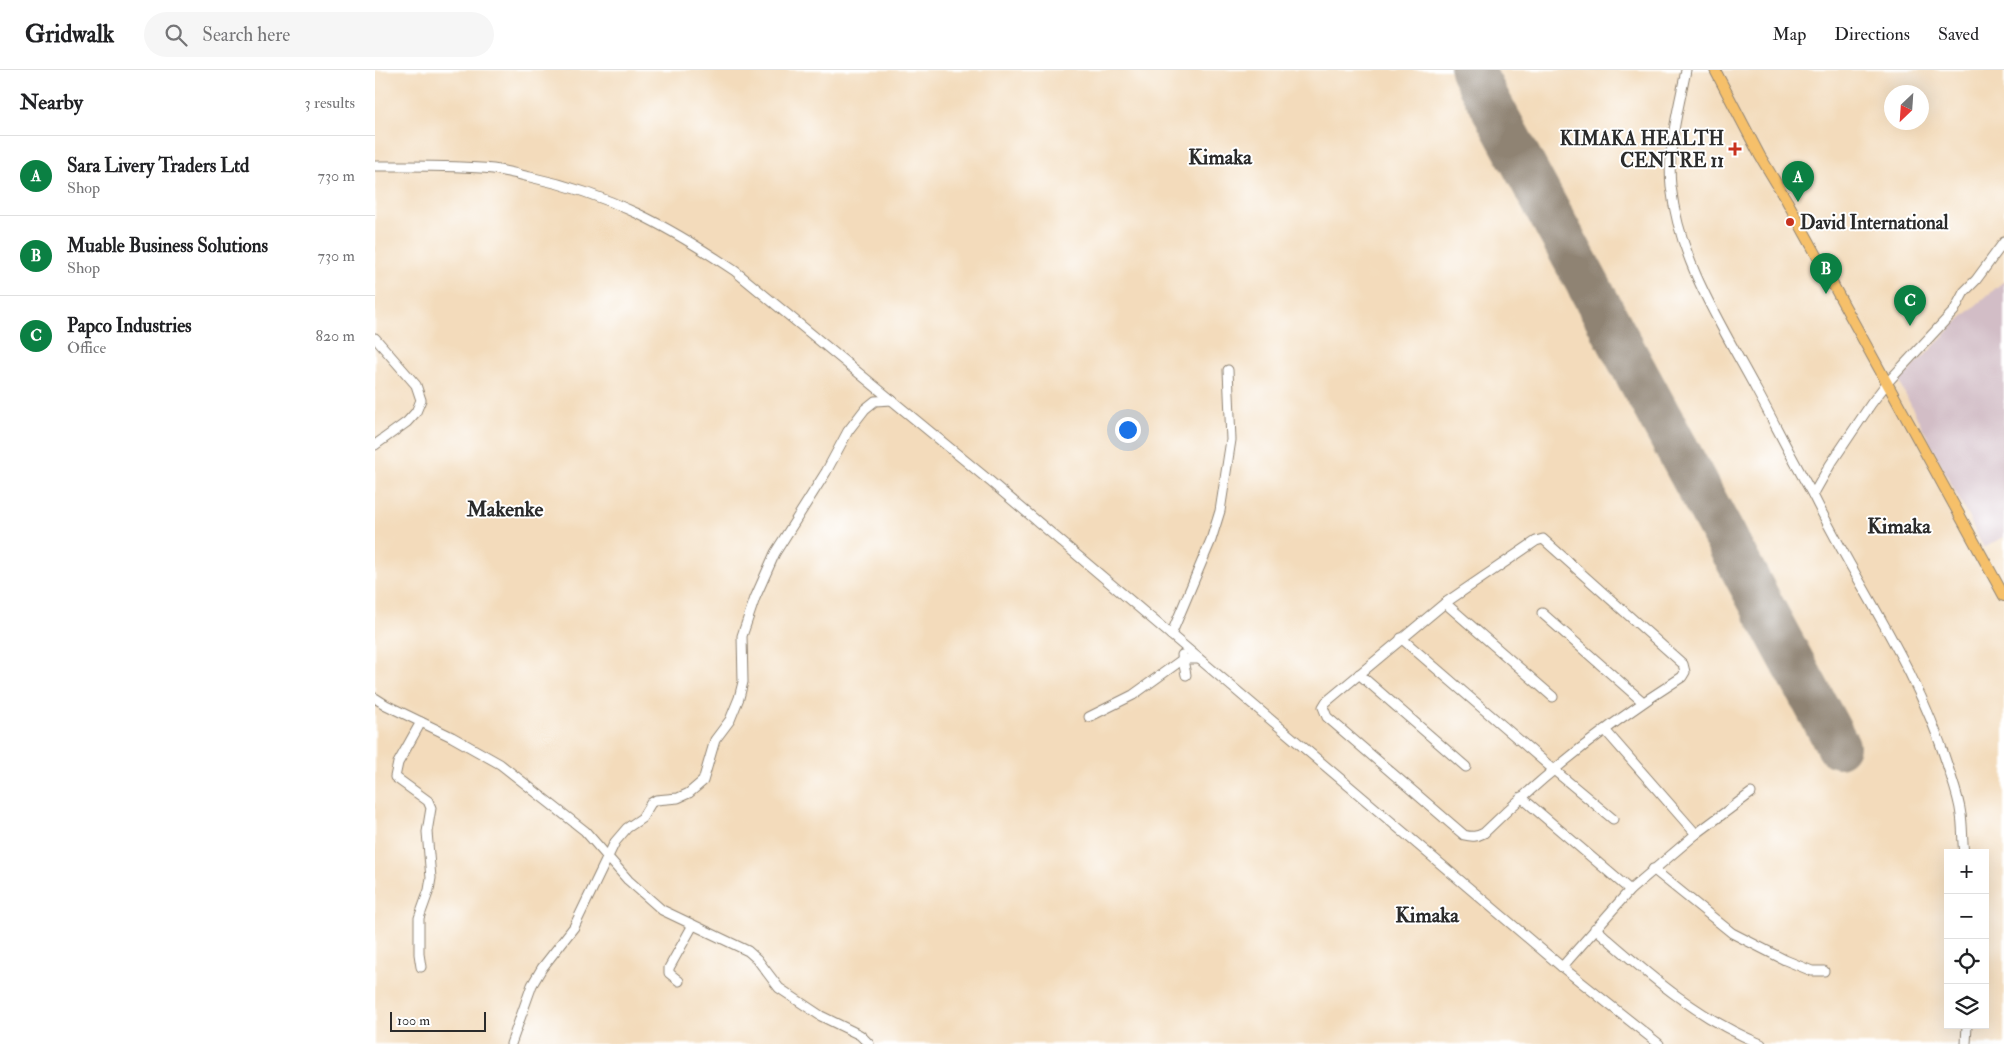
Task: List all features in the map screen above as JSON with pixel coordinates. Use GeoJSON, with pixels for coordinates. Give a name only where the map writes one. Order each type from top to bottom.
{"type":"FeatureCollection","features":[{"type":"Feature","properties":{"kind":"main road"},"geometry":{"type":"LineString","coordinates":[[1715,70],[1760,156],[1787,201],[2004,596]]}},
{"type":"Feature","properties":{"kind":"street"},"geometry":{"type":"LineString","coordinates":[[1686,70],[1672,147],[1671,185],[1675,212],[1683,240],[1697,279],[1843,554],[1900,654],[1928,710],[1958,797],[1964,849]]}},
{"type":"Feature","properties":{"kind":"street"},"geometry":{"type":"LineString","coordinates":[[375,166],[429,166],[494,170],[558,183],[611,200],[655,221],[735,271],[892,400],[1562,967],[1659,1044]]}},
{"type":"Feature","properties":{"kind":"street"},"geometry":{"type":"LineString","coordinates":[[1813,495],[1830,465],[1887,383],[1954,311],[1964,292],[1976,280],[2004,242]]}},
{"type":"Feature","properties":{"kind":"street"},"geometry":{"type":"LineString","coordinates":[[375,338],[416,385],[421,400],[416,412],[407,422],[375,445]]}},
{"type":"Feature","properties":{"kind":"street"},"geometry":{"type":"LineString","coordinates":[[1171,635],[1211,540],[1220,511],[1231,440],[1228,370]]}},
{"type":"Feature","properties":{"kind":"street"},"geometry":{"type":"LineString","coordinates":[[511,1044],[532,985],[542,968],[574,927],[615,842],[627,828],[642,818],[651,803],[656,800],[677,798],[689,793],[703,781],[715,740],[730,720],[739,698],[743,682],[742,636],[755,598],[775,553],[821,480],[848,431],[865,409],[875,401],[892,400]]}},
{"type":"Feature","properties":{"kind":"street"},"geometry":{"type":"LineString","coordinates":[[1543,539],[1548,541],[1683,664],[1685,672],[1682,677],[1643,702],[1553,770],[1521,796],[1484,833],[1477,837],[1464,834],[1327,717],[1323,707],[1326,702],[1401,638],[1445,603],[1536,541],[1543,539]]}},
{"type":"Feature","properties":{"kind":"street"},"geometry":{"type":"LineString","coordinates":[[1445,603],[1553,697]]}},
{"type":"Feature","properties":{"kind":"street"},"geometry":{"type":"LineString","coordinates":[[1542,613],[1643,702]]}},
{"type":"Feature","properties":{"kind":"street"},"geometry":{"type":"LineString","coordinates":[[1401,638],[1553,770],[1613,818]]}},
{"type":"Feature","properties":{"kind":"street"},"geometry":{"type":"LineString","coordinates":[[1179,643],[1186,675]]}},
{"type":"Feature","properties":{"kind":"street"},"geometry":{"type":"LineString","coordinates":[[1089,717],[1133,695],[1183,660],[1199,659]]}},
{"type":"Feature","properties":{"kind":"street"},"geometry":{"type":"LineString","coordinates":[[1359,674],[1466,767]]}},
{"type":"Feature","properties":{"kind":"street"},"geometry":{"type":"LineString","coordinates":[[375,698],[500,764],[585,831],[629,880],[662,910],[748,951],[757,959],[779,988],[821,1016],[860,1035],[869,1044]]}},
{"type":"Feature","properties":{"kind":"street"},"geometry":{"type":"LineString","coordinates":[[421,722],[398,763],[395,777],[428,800],[431,808],[427,832],[431,878],[429,890],[419,918],[421,967]]}},
{"type":"Feature","properties":{"kind":"street"},"geometry":{"type":"LineString","coordinates":[[1605,730],[1696,834]]}},
{"type":"Feature","properties":{"kind":"street"},"geometry":{"type":"LineString","coordinates":[[1562,967],[1630,890],[1696,834],[1751,793]]}},
{"type":"Feature","properties":{"kind":"street"},"geometry":{"type":"LineString","coordinates":[[1521,796],[1630,890]]}},
{"type":"Feature","properties":{"kind":"street"},"geometry":{"type":"LineString","coordinates":[[1653,869],[1732,933],[1785,960],[1812,971],[1824,971]]}},
{"type":"Feature","properties":{"kind":"street"},"geometry":{"type":"LineString","coordinates":[[679,982],[669,973],[669,968],[693,925]]}},
{"type":"Feature","properties":{"kind":"street"},"geometry":{"type":"LineString","coordinates":[[1595,928],[1679,999],[1716,1023],[1761,1044]]}},
{"type":"Feature","properties":{"kind":"street"},"geometry":{"type":"LineString","coordinates":[[1966,1044],[1967,1029]]}},
{"type":"Feature","properties":{"kind":"shaded area"},"geometry":{"type":"Polygon","coordinates":[[[2004,281],[2004,537],[1984,548],[1899,382],[1959,320],[2004,281]]]}},
{"type":"Feature","properties":{"kind":"runway"},"geometry":{"type":"LineString","coordinates":[[1472,70],[1838,746]]}},
{"type":"Feature","properties":{"kind":"place","name":"KIMAKA HEALTH CENTRE 11"},"geometry":{"type":"Point","coordinates":[1735,149]}},
{"type":"Feature","properties":{"kind":"place","name":"Sara Livery Traders Ltd"},"geometry":{"type":"Point","coordinates":[1798,202]}},
{"type":"Feature","properties":{"kind":"place","name":"David International"},"geometry":{"type":"Point","coordinates":[1790,222]}},
{"type":"Feature","properties":{"kind":"place","name":"Muable Business Solutions"},"geometry":{"type":"Point","coordinates":[1826,294]}},
{"type":"Feature","properties":{"kind":"place","name":"Papco Industries"},"geometry":{"type":"Point","coordinates":[1910,326]}},
{"type":"Feature","properties":{"kind":"district","name":"Kimaka"},"geometry":{"type":"Point","coordinates":[1220,157]}},
{"type":"Feature","properties":{"kind":"district","name":"Makenke"},"geometry":{"type":"Point","coordinates":[505,509]}},
{"type":"Feature","properties":{"kind":"district","name":"Kimaka"},"geometry":{"type":"Point","coordinates":[1899,526]}},
{"type":"Feature","properties":{"kind":"district","name":"Kimaka"},"geometry":{"type":"Point","coordinates":[1427,915]}}]}
